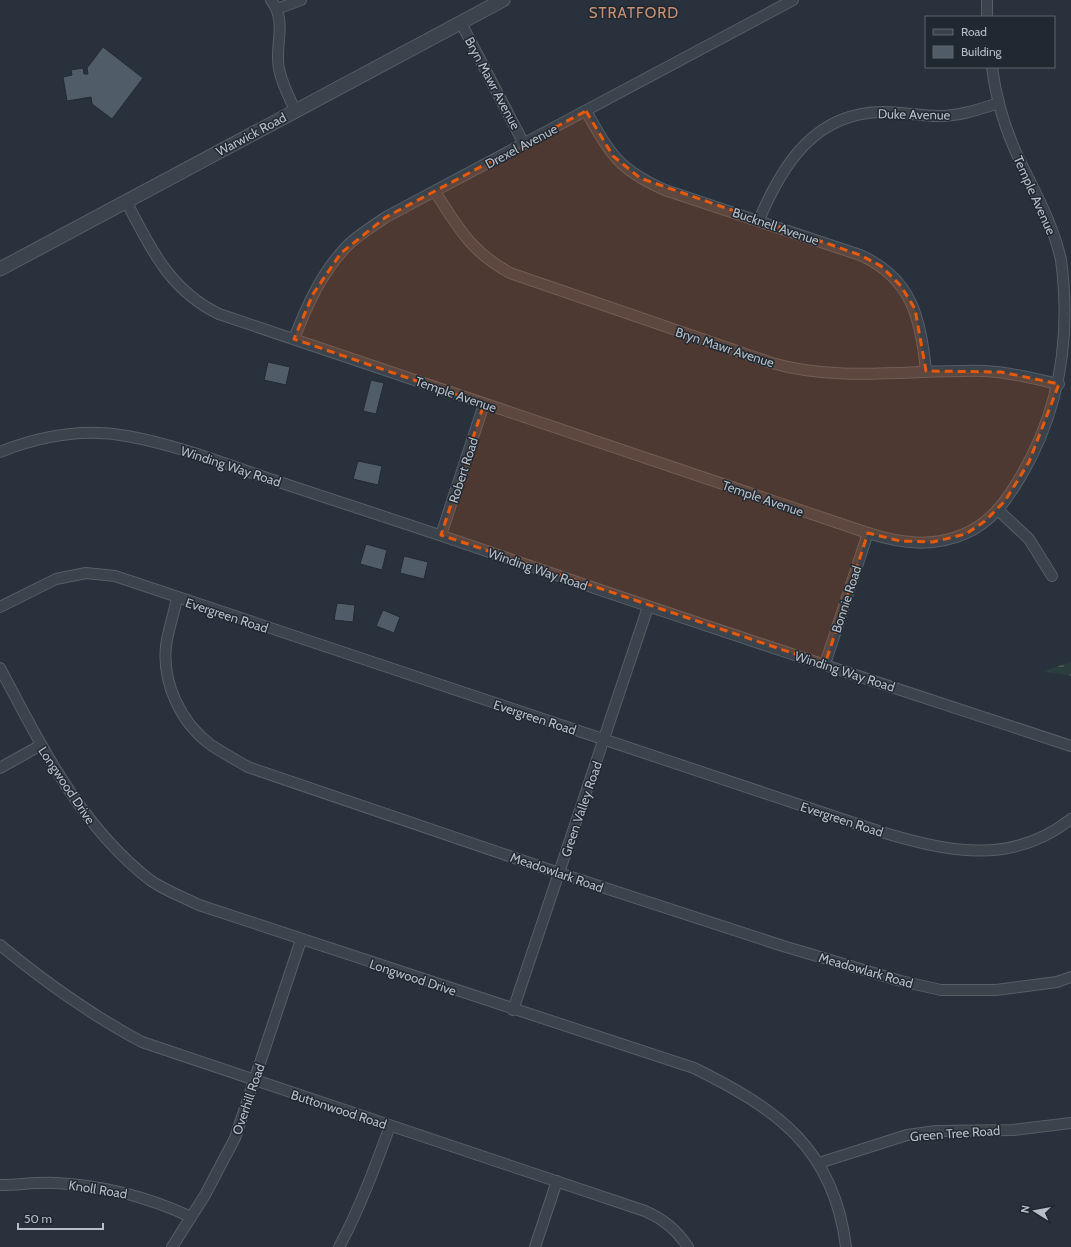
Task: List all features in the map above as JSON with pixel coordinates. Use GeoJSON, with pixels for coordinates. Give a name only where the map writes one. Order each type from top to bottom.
{"type":"FeatureCollection","features":[{"type":"Feature","properties":{"kind":"street"},"geometry":{"type":"LineString","coordinates":[[271,0],[277,10],[280,24],[279,70],[295,110]]}},
{"type":"Feature","properties":{"kind":"street"},"geometry":{"type":"LineString","coordinates":[[277,10],[301,0]]}},
{"type":"Feature","properties":{"kind":"street","name":"Warwick Road"},"geometry":{"type":"LineString","coordinates":[[0,269],[503,0]]}},
{"type":"Feature","properties":{"kind":"street","name":"Drexel Avenue"},"geometry":{"type":"LineString","coordinates":[[294,339],[313,294],[332,263],[349,244],[386,217],[793,0]]}},
{"type":"Feature","properties":{"kind":"street"},"geometry":{"type":"LineString","coordinates":[[987,0],[987,16]]}},
{"type":"Feature","properties":{"kind":"street","name":"Bryn Mawr Avenue"},"geometry":{"type":"LineString","coordinates":[[461,23],[524,144]]}},
{"type":"Feature","properties":{"kind":"street","name":"Temple Avenue"},"geometry":{"type":"LineString","coordinates":[[126,201],[160,264],[190,296],[219,314],[868,533],[909,542],[940,541],[957,537],[972,530],[998,510],[1012,492],[1034,452],[1050,415],[1059,384],[1065,353],[1065,287],[1061,260],[1050,224],[1019,160],[999,103],[992,68]]}},
{"type":"Feature","properties":{"kind":"street","name":"Duke Avenue"},"geometry":{"type":"LineString","coordinates":[[759,220],[770,194],[792,157],[808,140],[829,126],[867,113],[889,112],[948,116],[999,103]]}},
{"type":"Feature","properties":{"kind":"street","name":"Bucknell Avenue"},"geometry":{"type":"LineString","coordinates":[[586,111],[613,156],[621,165],[640,178],[665,190],[759,220],[872,260],[891,275],[910,297],[915,309],[921,333],[926,371]]}},
{"type":"Feature","properties":{"kind":"street","name":"Bryn Mawr Avenue"},"geometry":{"type":"LineString","coordinates":[[434,192],[460,230],[478,252],[498,266],[524,279],[792,368],[840,374],[926,371],[1001,372],[1059,384]]}},
{"type":"Feature","properties":{"kind":"street","name":"Robert Road"},"geometry":{"type":"LineString","coordinates":[[441,536],[484,404]]}},
{"type":"Feature","properties":{"kind":"street","name":"Winding Way Road"},"geometry":{"type":"LineString","coordinates":[[0,452],[62,434],[113,434],[129,436],[181,450],[441,536],[648,607],[1071,746]]}},
{"type":"Feature","properties":{"kind":"street"},"geometry":{"type":"LineString","coordinates":[[998,510],[1035,546],[1052,576]]}},
{"type":"Feature","properties":{"kind":"street","name":"Bonnie Road"},"geometry":{"type":"LineString","coordinates":[[825,664],[868,533]]}},
{"type":"Feature","properties":{"kind":"street","name":"Evergreen Road"},"geometry":{"type":"LineString","coordinates":[[0,606],[56,579],[86,573],[115,576],[177,598],[878,831],[927,845],[967,851],[1002,850],[1030,843],[1062,826],[1071,819]]}},
{"type":"Feature","properties":{"kind":"street","name":"Meadowlark Road"},"geometry":{"type":"LineString","coordinates":[[177,598],[166,646],[168,676],[176,704],[194,730],[211,745],[248,767],[559,873],[783,946],[901,981],[941,990],[996,990],[1057,982],[1071,977]]}},
{"type":"Feature","properties":{"kind":"street","name":"Green Valley Road"},"geometry":{"type":"LineString","coordinates":[[513,1010],[648,607]]}},
{"type":"Feature","properties":{"kind":"street","name":"Longwood Drive"},"geometry":{"type":"LineString","coordinates":[[0,668],[41,746],[84,814],[113,847],[152,881],[199,905],[513,1010],[694,1068],[733,1087],[774,1114],[795,1132],[819,1163],[835,1199],[846,1247]]}},
{"type":"Feature","properties":{"kind":"street"},"geometry":{"type":"LineString","coordinates":[[0,768],[41,746]]}},
{"type":"Feature","properties":{"kind":"street","name":"Overhill Road"},"geometry":{"type":"LineString","coordinates":[[172,1247],[206,1195],[235,1138],[255,1082],[301,940]]}},
{"type":"Feature","properties":{"kind":"street","name":"Buttonwood Road"},"geometry":{"type":"LineString","coordinates":[[0,945],[62,994],[106,1023],[142,1042],[255,1082],[557,1181],[656,1216],[674,1229],[688,1247]]}},
{"type":"Feature","properties":{"kind":"street","name":"Green Tree Road"},"geometry":{"type":"LineString","coordinates":[[819,1163],[907,1135],[936,1131],[1013,1130],[1071,1123]]}},
{"type":"Feature","properties":{"kind":"street"},"geometry":{"type":"LineString","coordinates":[[339,1247],[354,1219],[375,1169],[390,1126]]}},
{"type":"Feature","properties":{"kind":"street"},"geometry":{"type":"LineString","coordinates":[[535,1247],[557,1181]]}},
{"type":"Feature","properties":{"kind":"street","name":"Knoll Road"},"geometry":{"type":"LineString","coordinates":[[0,1185],[54,1183],[84,1185],[160,1202],[191,1216]]}},
{"type":"Feature","properties":{"kind":"highlighted area"},"geometry":{"type":"Polygon","coordinates":[[[586,111],[613,156],[640,178],[860,255],[881,266],[901,286],[915,309],[926,371],[1001,372],[1059,384],[1029,462],[1005,501],[985,521],[966,534],[933,542],[900,541],[868,533],[825,664],[441,535],[484,404],[294,339],[313,294],[341,253],[386,217],[586,111]]]}},
{"type":"Feature","properties":{"kind":"green space"},"geometry":{"type":"Polygon","coordinates":[[[1071,662],[1071,676],[1043,671],[1071,662]]]}},
{"type":"Feature","properties":{"kind":"building"},"geometry":{"type":"Polygon","coordinates":[[[103,47],[143,78],[112,119],[92,104],[91,97],[67,101],[63,77],[72,75],[71,70],[83,68],[84,74],[88,74],[87,68],[103,47]]]}},
{"type":"Feature","properties":{"kind":"building"},"geometry":{"type":"Polygon","coordinates":[[[268,362],[290,367],[286,385],[264,380],[268,362]]]}},
{"type":"Feature","properties":{"kind":"building"},"geometry":{"type":"Polygon","coordinates":[[[371,380],[384,383],[376,414],[363,411],[371,380]]]}},
{"type":"Feature","properties":{"kind":"building"},"geometry":{"type":"Polygon","coordinates":[[[358,461],[382,466],[378,485],[353,479],[358,461]]]}},
{"type":"Feature","properties":{"kind":"building"},"geometry":{"type":"Polygon","coordinates":[[[366,544],[387,550],[382,570],[360,564],[366,544]]]}},
{"type":"Feature","properties":{"kind":"building"},"geometry":{"type":"Polygon","coordinates":[[[404,556],[428,562],[424,579],[400,573],[404,556]]]}},
{"type":"Feature","properties":{"kind":"building"},"geometry":{"type":"Polygon","coordinates":[[[337,603],[355,605],[353,622],[334,620],[337,603]]]}},
{"type":"Feature","properties":{"kind":"building"},"geometry":{"type":"Polygon","coordinates":[[[383,610],[400,617],[394,633],[376,626],[383,610]]]}},
{"type":"Feature","properties":{"kind":"district","name":"STRATFORD"},"geometry":{"type":"Point","coordinates":[634,13]}}]}
